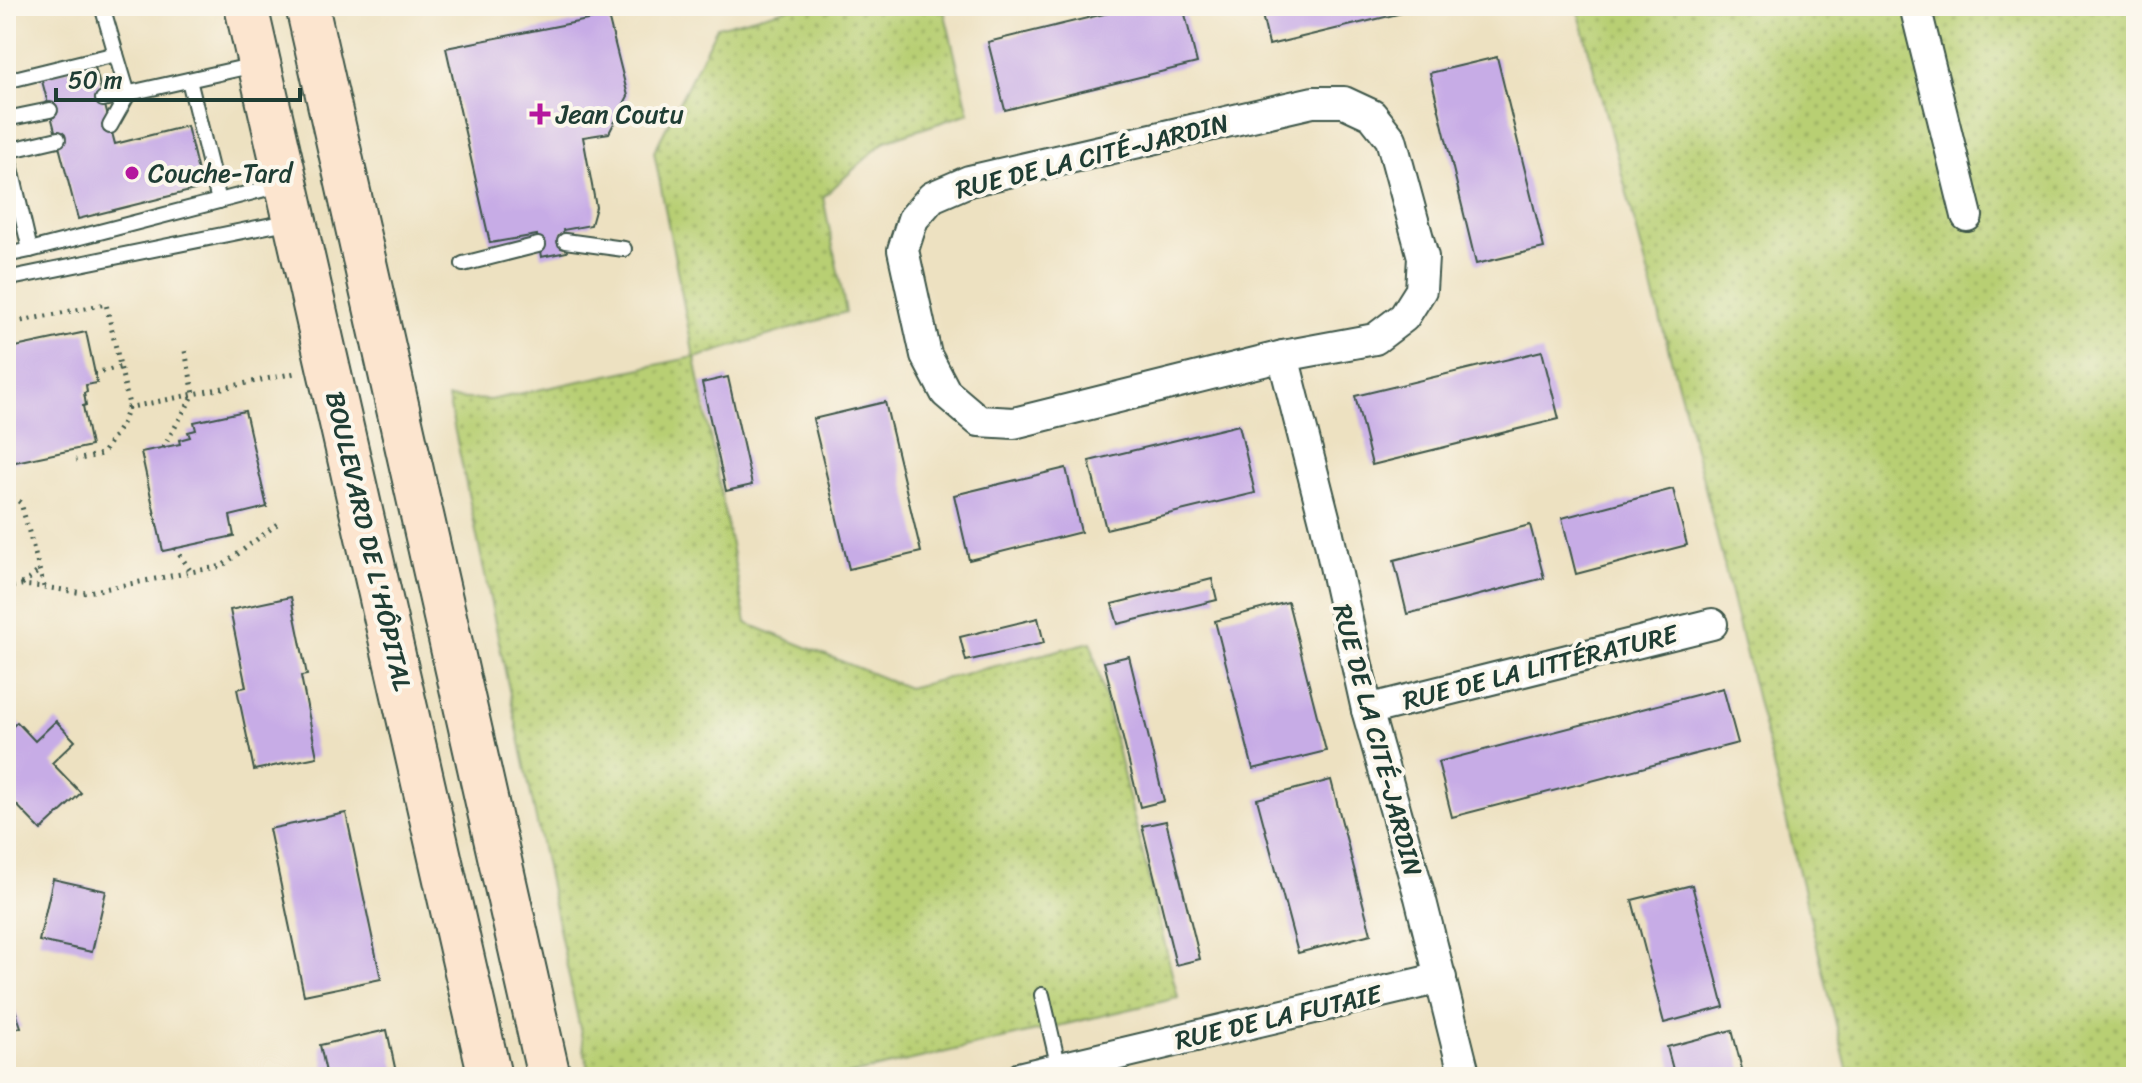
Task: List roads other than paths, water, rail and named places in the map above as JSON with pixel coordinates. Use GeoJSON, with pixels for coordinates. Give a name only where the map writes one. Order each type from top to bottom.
{"type":"FeatureCollection","features":[{"type":"Feature","properties":{"kind":"main road","name":"BOULEVARD DE L'HÔPITAL"},"geometry":{"type":"LineString","coordinates":[[246,6],[490,1077]]}},
{"type":"Feature","properties":{"kind":"main road"},"geometry":{"type":"LineString","coordinates":[[307,6],[549,1077]]}},
{"type":"Feature","properties":{"kind":"street"},"geometry":{"type":"LineString","coordinates":[[1915,6],[1967,216]]}},
{"type":"Feature","properties":{"kind":"street","name":"RUE DE LA CITÉ-JARDIN"},"geometry":{"type":"LineString","coordinates":[[1313,102],[1344,102],[1372,115],[1391,139],[1423,257],[1421,290],[1404,317],[1375,339],[1283,356],[1014,423],[979,421],[946,393],[926,355],[903,250],[913,219],[932,197],[969,181],[1313,102]]}},
{"type":"Feature","properties":{"kind":"street","name":"RUE DE LA CITÉ-JARDIN"},"geometry":{"type":"LineString","coordinates":[[1283,356],[1326,525],[1367,710],[1465,1077]]}},
{"type":"Feature","properties":{"kind":"street","name":"RUE DE LA LITTÉRATURE"},"geometry":{"type":"LineString","coordinates":[[1367,710],[1712,624]]}},
{"type":"Feature","properties":{"kind":"street","name":"RUE DE LA FUTAIE"},"geometry":{"type":"LineString","coordinates":[[1022,1077],[1441,978]]}},
{"type":"Feature","properties":{"kind":"lane"},"geometry":{"type":"LineString","coordinates":[[102,6],[128,94],[110,126]]}},
{"type":"Feature","properties":{"kind":"lane"},"geometry":{"type":"LineString","coordinates":[[6,81],[116,54]]}},
{"type":"Feature","properties":{"kind":"lane"},"geometry":{"type":"LineString","coordinates":[[103,99],[260,63]]}},
{"type":"Feature","properties":{"kind":"lane"},"geometry":{"type":"LineString","coordinates":[[189,80],[219,201]]}},
{"type":"Feature","properties":{"kind":"lane"},"geometry":{"type":"LineString","coordinates":[[6,119],[50,110]]}},
{"type":"Feature","properties":{"kind":"lane"},"geometry":{"type":"LineString","coordinates":[[30,250],[6,150],[58,139]]}},
{"type":"Feature","properties":{"kind":"lane"},"geometry":{"type":"LineString","coordinates":[[6,255],[219,201],[292,202]]}},
{"type":"Feature","properties":{"kind":"lane"},"geometry":{"type":"LineString","coordinates":[[6,279],[292,202]]}},
{"type":"Feature","properties":{"kind":"lane"},"geometry":{"type":"LineString","coordinates":[[565,241],[624,249]]}},
{"type":"Feature","properties":{"kind":"lane"},"geometry":{"type":"LineString","coordinates":[[463,264],[538,245]]}},
{"type":"Feature","properties":{"kind":"lane"},"geometry":{"type":"LineString","coordinates":[[1042,995],[1059,1068]]}},
{"type":"Feature","properties":{"kind":"place","name":"Jean Coutu"},"geometry":{"type":"Point","coordinates":[540,114]}},
{"type":"Feature","properties":{"kind":"place","name":"Couche-Tard"},"geometry":{"type":"Point","coordinates":[132,173]}}]}
